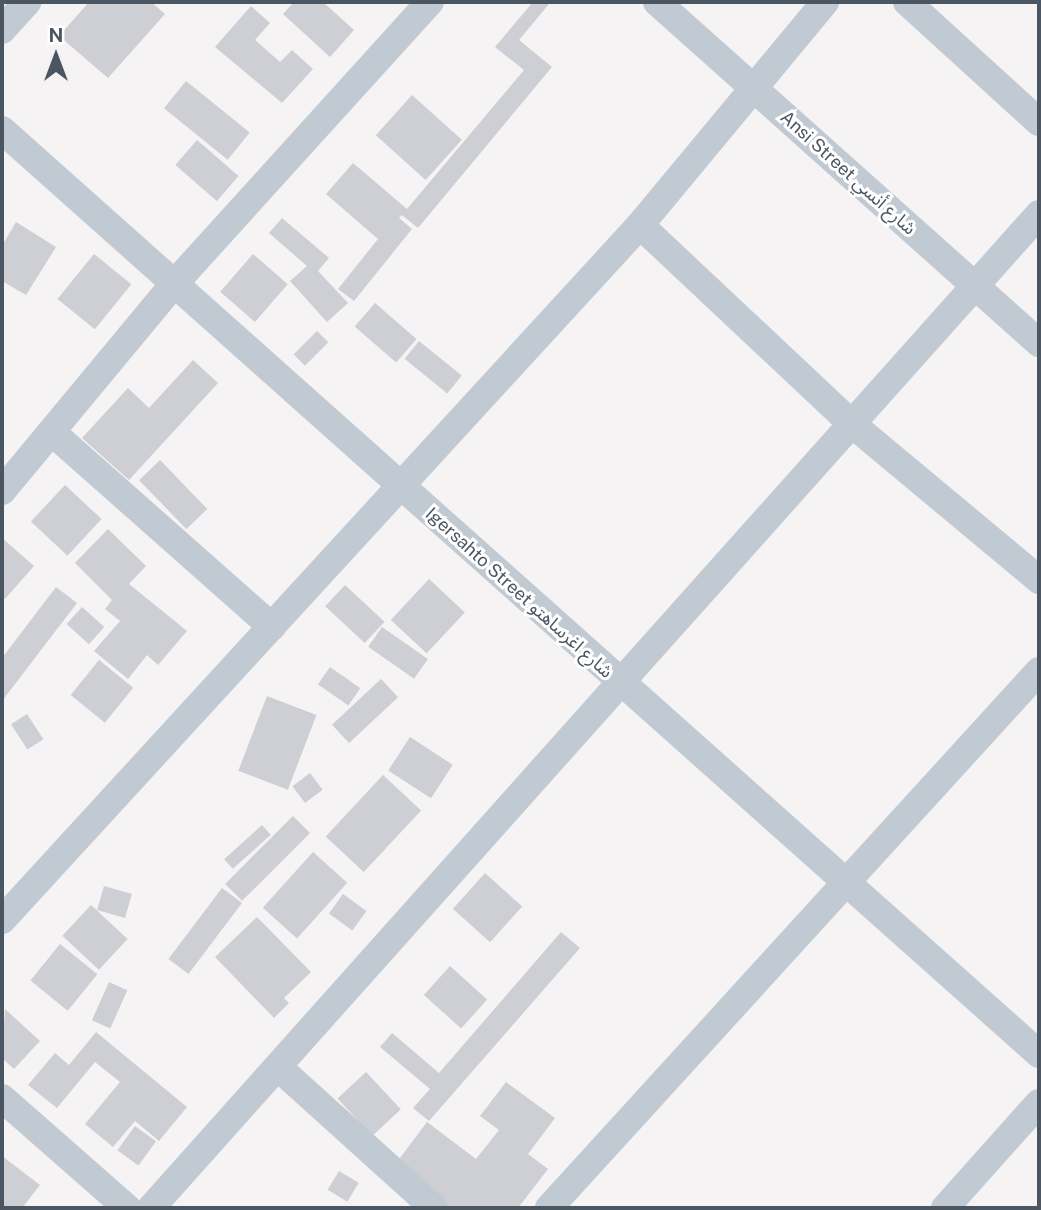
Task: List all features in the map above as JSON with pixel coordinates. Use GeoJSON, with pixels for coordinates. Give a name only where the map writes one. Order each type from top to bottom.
{"type":"FeatureCollection","features":[{"type":"Feature","properties":{"kind":"street"},"geometry":{"type":"LineString","coordinates":[[2,30],[27,2]]}},
{"type":"Feature","properties":{"kind":"street"},"geometry":{"type":"LineString","coordinates":[[2,491],[54,434],[174,284],[430,2]]}},
{"type":"Feature","properties":{"kind":"street","name":"Ansi Street شارع أنسي"},"geometry":{"type":"LineString","coordinates":[[657,2],[1039,343]]}},
{"type":"Feature","properties":{"kind":"street"},"geometry":{"type":"LineString","coordinates":[[2,920],[640,225],[825,2]]}},
{"type":"Feature","properties":{"kind":"street"},"geometry":{"type":"LineString","coordinates":[[907,2],[1039,122]]}},
{"type":"Feature","properties":{"kind":"street","name":"Igersahto Street شارع اغرساهتو"},"geometry":{"type":"LineString","coordinates":[[2,130],[1039,1054]]}},
{"type":"Feature","properties":{"kind":"street"},"geometry":{"type":"LineString","coordinates":[[151,1208],[279,1068],[619,682],[852,424],[973,284],[1039,214]]}},
{"type":"Feature","properties":{"kind":"street"},"geometry":{"type":"LineString","coordinates":[[640,225],[852,424],[1039,580]]}},
{"type":"Feature","properties":{"kind":"street"},"geometry":{"type":"LineString","coordinates":[[54,434],[272,627]]}},
{"type":"Feature","properties":{"kind":"street"},"geometry":{"type":"LineString","coordinates":[[549,1208],[1039,671]]}},
{"type":"Feature","properties":{"kind":"street"},"geometry":{"type":"LineString","coordinates":[[279,1068],[434,1208]]}},
{"type":"Feature","properties":{"kind":"street"},"geometry":{"type":"LineString","coordinates":[[2,1098],[127,1208]]}},
{"type":"Feature","properties":{"kind":"street"},"geometry":{"type":"LineString","coordinates":[[945,1208],[1039,1102]]}},
{"type":"Feature","properties":{"kind":"building"},"geometry":{"type":"Polygon","coordinates":[[[89,2],[151,2],[165,14],[108,78],[59,36],[89,2]]]}},
{"type":"Feature","properties":{"kind":"building"},"geometry":{"type":"Polygon","coordinates":[[[294,2],[323,2],[354,30],[330,57],[283,14],[294,2]]]}},
{"type":"Feature","properties":{"kind":"building"},"geometry":{"type":"Polygon","coordinates":[[[533,2],[549,4],[519,40],[552,67],[418,228],[402,215],[399,218],[412,229],[354,301],[338,289],[378,239],[326,194],[353,163],[407,209],[524,70],[495,47],[533,2]]]}},
{"type":"Feature","properties":{"kind":"building"},"geometry":{"type":"Polygon","coordinates":[[[251,6],[270,23],[255,40],[280,62],[292,50],[313,69],[282,103],[215,47],[251,6]]]}},
{"type":"Feature","properties":{"kind":"building"},"geometry":{"type":"Polygon","coordinates":[[[186,81],[250,133],[228,160],[164,108],[186,81]]]}},
{"type":"Feature","properties":{"kind":"building"},"geometry":{"type":"Polygon","coordinates":[[[412,95],[462,140],[426,180],[376,135],[412,95]]]}},
{"type":"Feature","properties":{"kind":"building"},"geometry":{"type":"Polygon","coordinates":[[[197,140],[239,176],[217,201],[175,165],[197,140]]]}},
{"type":"Feature","properties":{"kind":"building"},"geometry":{"type":"Polygon","coordinates":[[[282,218],[329,258],[318,271],[348,303],[327,322],[290,281],[307,266],[269,233],[282,218]]]}},
{"type":"Feature","properties":{"kind":"building"},"geometry":{"type":"Polygon","coordinates":[[[16,222],[56,247],[26,295],[2,281],[2,246],[16,222]]]}},
{"type":"Feature","properties":{"kind":"building"},"geometry":{"type":"Polygon","coordinates":[[[94,254],[131,284],[95,329],[57,299],[94,254]]]}},
{"type":"Feature","properties":{"kind":"building"},"geometry":{"type":"Polygon","coordinates":[[[253,254],[288,284],[255,322],[220,292],[253,254]]]}},
{"type":"Feature","properties":{"kind":"building"},"geometry":{"type":"Polygon","coordinates":[[[375,303],[417,339],[396,362],[355,326],[375,303]]]}},
{"type":"Feature","properties":{"kind":"building"},"geometry":{"type":"Polygon","coordinates":[[[317,331],[328,342],[305,366],[294,354],[317,331]]]}},
{"type":"Feature","properties":{"kind":"building"},"geometry":{"type":"Polygon","coordinates":[[[419,341],[462,376],[447,393],[405,359],[419,341]]]}},
{"type":"Feature","properties":{"kind":"building"},"geometry":{"type":"Polygon","coordinates":[[[193,360],[218,383],[129,480],[82,438],[128,388],[149,408],[193,360]]]}},
{"type":"Feature","properties":{"kind":"building"},"geometry":{"type":"Polygon","coordinates":[[[160,460],[207,509],[186,529],[139,480],[160,460]]]}},
{"type":"Feature","properties":{"kind":"building"},"geometry":{"type":"Polygon","coordinates":[[[65,485],[102,519],[67,556],[31,522],[65,485]]]}},
{"type":"Feature","properties":{"kind":"building"},"geometry":{"type":"Polygon","coordinates":[[[108,529],[146,566],[129,584],[187,631],[158,665],[147,655],[128,679],[94,651],[120,621],[105,609],[112,600],[75,563],[108,529]]]}},
{"type":"Feature","properties":{"kind":"building"},"geometry":{"type":"Polygon","coordinates":[[[2,538],[34,566],[5,599],[2,596],[2,538]]]}},
{"type":"Feature","properties":{"kind":"building"},"geometry":{"type":"Polygon","coordinates":[[[429,579],[465,612],[427,653],[391,620],[429,579]]]}},
{"type":"Feature","properties":{"kind":"building"},"geometry":{"type":"Polygon","coordinates":[[[345,585],[384,622],[365,643],[325,606],[345,585]]]}},
{"type":"Feature","properties":{"kind":"building"},"geometry":{"type":"Polygon","coordinates":[[[56,587],[77,603],[2,701],[2,658],[56,587]]]}},
{"type":"Feature","properties":{"kind":"building"},"geometry":{"type":"Polygon","coordinates":[[[82,607],[104,627],[89,644],[67,624],[82,607]]]}},
{"type":"Feature","properties":{"kind":"building"},"geometry":{"type":"Polygon","coordinates":[[[382,627],[428,659],[414,679],[368,647],[382,627]]]}},
{"type":"Feature","properties":{"kind":"building"},"geometry":{"type":"Polygon","coordinates":[[[99,660],[133,688],[105,723],[71,695],[99,660]]]}},
{"type":"Feature","properties":{"kind":"building"},"geometry":{"type":"Polygon","coordinates":[[[330,667],[360,688],[348,705],[318,684],[330,667]]]}},
{"type":"Feature","properties":{"kind":"building"},"geometry":{"type":"Polygon","coordinates":[[[381,679],[398,697],[349,743],[332,725],[381,679]]]}},
{"type":"Feature","properties":{"kind":"building"},"geometry":{"type":"Polygon","coordinates":[[[267,696],[316,715],[288,790],[238,771],[267,696]]]}},
{"type":"Feature","properties":{"kind":"building"},"geometry":{"type":"Polygon","coordinates":[[[27,714],[43,739],[27,750],[11,724],[27,714]]]}},
{"type":"Feature","properties":{"kind":"building"},"geometry":{"type":"Polygon","coordinates":[[[410,737],[453,765],[431,798],[388,771],[410,737]]]}},
{"type":"Feature","properties":{"kind":"building"},"geometry":{"type":"Polygon","coordinates":[[[310,773],[323,790],[305,803],[292,786],[310,773]]]}},
{"type":"Feature","properties":{"kind":"building"},"geometry":{"type":"Polygon","coordinates":[[[383,775],[421,810],[364,872],[326,836],[383,775]]]}},
{"type":"Feature","properties":{"kind":"building"},"geometry":{"type":"Polygon","coordinates":[[[293,816],[310,833],[242,901],[225,884],[293,816]]]}},
{"type":"Feature","properties":{"kind":"building"},"geometry":{"type":"Polygon","coordinates":[[[262,825],[271,835],[233,869],[224,859],[262,825]]]}},
{"type":"Feature","properties":{"kind":"building"},"geometry":{"type":"Polygon","coordinates":[[[313,852],[347,883],[297,939],[263,908],[313,852]]]}},
{"type":"Feature","properties":{"kind":"building"},"geometry":{"type":"Polygon","coordinates":[[[485,873],[522,906],[490,942],[453,909],[485,873]]]}},
{"type":"Feature","properties":{"kind":"building"},"geometry":{"type":"Polygon","coordinates":[[[104,886],[132,894],[125,918],[97,910],[104,886]]]}},
{"type":"Feature","properties":{"kind":"building"},"geometry":{"type":"Polygon","coordinates":[[[222,888],[242,903],[188,974],[168,959],[222,888]]]}},
{"type":"Feature","properties":{"kind":"building"},"geometry":{"type":"Polygon","coordinates":[[[343,894],[366,911],[352,930],[329,913],[343,894]]]}},
{"type":"Feature","properties":{"kind":"building"},"geometry":{"type":"Polygon","coordinates":[[[91,905],[128,939],[99,970],[62,936],[91,905]]]}},
{"type":"Feature","properties":{"kind":"building"},"geometry":{"type":"Polygon","coordinates":[[[257,917],[311,972],[284,998],[289,1003],[274,1018],[215,957],[257,917]]]}},
{"type":"Feature","properties":{"kind":"building"},"geometry":{"type":"Polygon","coordinates":[[[561,932],[580,948],[429,1121],[413,1108],[430,1089],[380,1047],[392,1033],[439,1073],[561,932]]]}},
{"type":"Feature","properties":{"kind":"building"},"geometry":{"type":"Polygon","coordinates":[[[60,944],[97,974],[68,1011],[30,981],[60,944]]]}},
{"type":"Feature","properties":{"kind":"building"},"geometry":{"type":"Polygon","coordinates":[[[450,966],[487,999],[461,1028],[424,995],[450,966]]]}},
{"type":"Feature","properties":{"kind":"building"},"geometry":{"type":"Polygon","coordinates":[[[109,982],[127,990],[110,1029],[92,1020],[109,982]]]}},
{"type":"Feature","properties":{"kind":"building"},"geometry":{"type":"Polygon","coordinates":[[[5,1009],[40,1041],[14,1069],[2,1058],[5,1009]]]}},
{"type":"Feature","properties":{"kind":"building"},"geometry":{"type":"Polygon","coordinates":[[[96,1032],[187,1107],[159,1141],[135,1121],[113,1147],[85,1124],[120,1082],[95,1062],[57,1108],[28,1085],[55,1053],[69,1065],[96,1032]]]}},
{"type":"Feature","properties":{"kind":"building"},"geometry":{"type":"Polygon","coordinates":[[[366,1072],[401,1109],[372,1136],[337,1099],[366,1072]]]}},
{"type":"Feature","properties":{"kind":"building"},"geometry":{"type":"Polygon","coordinates":[[[506,1082],[555,1118],[528,1154],[548,1169],[518,1208],[442,1208],[391,1170],[427,1122],[476,1159],[499,1130],[480,1116],[506,1082]]]}},
{"type":"Feature","properties":{"kind":"building"},"geometry":{"type":"Polygon","coordinates":[[[135,1126],[156,1141],[138,1166],[117,1150],[135,1126]]]}},
{"type":"Feature","properties":{"kind":"building"},"geometry":{"type":"Polygon","coordinates":[[[2,1156],[40,1185],[22,1208],[2,1208],[2,1156]]]}},
{"type":"Feature","properties":{"kind":"building"},"geometry":{"type":"Polygon","coordinates":[[[339,1171],[359,1183],[347,1202],[328,1190],[339,1171]]]}}]}
